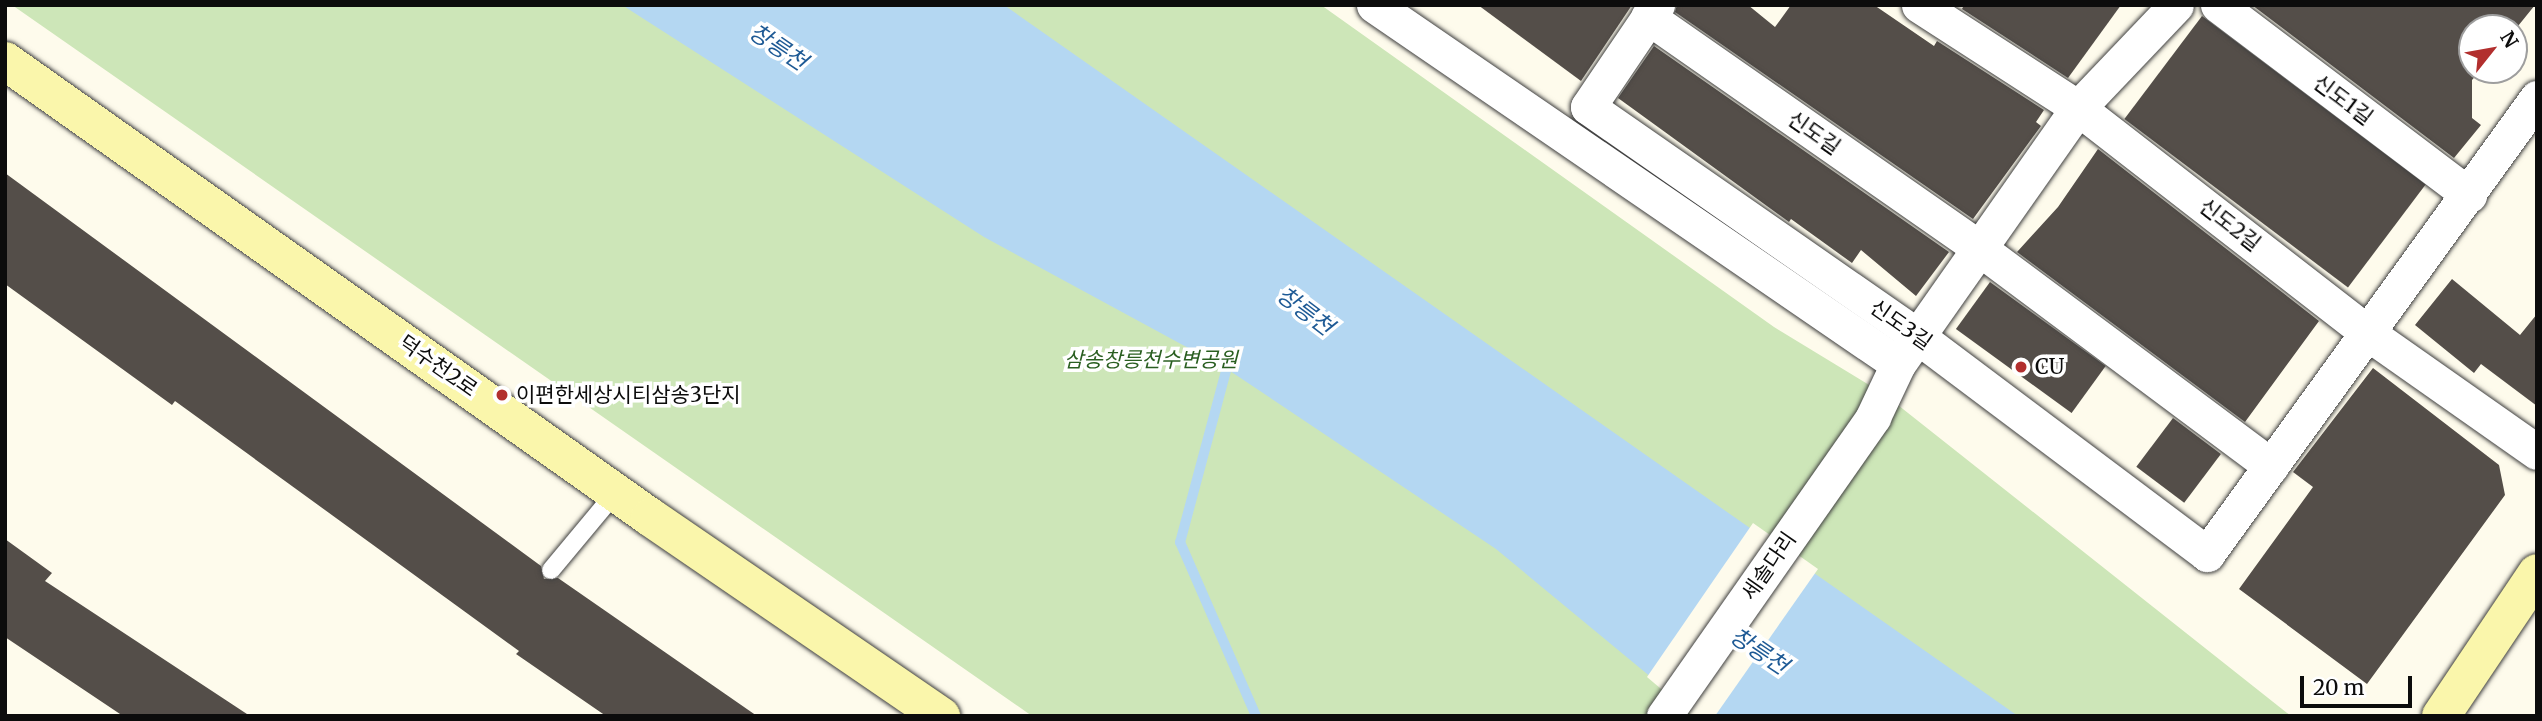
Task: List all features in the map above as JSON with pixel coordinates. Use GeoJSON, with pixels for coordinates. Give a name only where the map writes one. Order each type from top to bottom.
{"type":"FeatureCollection","features":[{"type":"Feature","properties":{"kind":"street","name":"신도3길"},"geometry":{"type":"LineString","coordinates":[[1374,5],[1908,350],[2207,554],[2271,466]]}},
{"type":"Feature","properties":{"kind":"street","name":"신도2길"},"geometry":{"type":"LineString","coordinates":[[1919,5],[2078,107],[2369,334],[2537,452]]}},
{"type":"Feature","properties":{"kind":"street"},"geometry":{"type":"LineString","coordinates":[[1908,350],[2078,107],[2176,5]]}},
{"type":"Feature","properties":{"kind":"street","name":"신도1길"},"geometry":{"type":"LineString","coordinates":[[2218,5],[2469,194]]}},
{"type":"Feature","properties":{"kind":"street","name":"신도3길"},"geometry":{"type":"LineString","coordinates":[[1653,11],[1588,107],[1908,350]]}},
{"type":"Feature","properties":{"kind":"street","name":"신도길"},"geometry":{"type":"LineString","coordinates":[[1653,11],[1980,248],[2271,466]]}},
{"type":"Feature","properties":{"kind":"street","name":"덕수천2로"},"geometry":{"type":"LineString","coordinates":[[5,61],[616,492],[941,716]]}},
{"type":"Feature","properties":{"kind":"street"},"geometry":{"type":"LineString","coordinates":[[2271,466],[2537,98]]}},
{"type":"Feature","properties":{"kind":"street","name":"세솔다리"},"geometry":{"type":"LineString","coordinates":[[1664,716],[1873,416],[1908,350]]}},
{"type":"Feature","properties":{"kind":"street"},"geometry":{"type":"LineString","coordinates":[[2441,716],[2537,573]]}},
{"type":"Feature","properties":{"kind":"lane"},"geometry":{"type":"LineString","coordinates":[[551,570],[616,492]]}},
{"type":"Feature","properties":{"kind":"green space","name":"삼송창릉천수변공원"},"geometry":{"type":"Polygon","coordinates":[[[12,5],[1321,5],[1774,327],[1884,394],[2291,716],[1032,716],[12,5]]]}},
{"type":"Feature","properties":{"kind":"water","name":"창릉천"},"geometry":{"type":"Polygon","coordinates":[[[622,5],[1004,5],[2018,716],[1698,716],[1496,549],[1227,369],[984,237],[622,5]]]}},
{"type":"Feature","properties":{"kind":"pier"},"geometry":{"type":"Polygon","coordinates":[[[1753,523],[1818,569],[1715,716],[1693,716],[1647,677],[1753,523]]]}},
{"type":"Feature","properties":{"kind":"building"},"geometry":{"type":"Polygon","coordinates":[[[1478,5],[1632,5],[1581,81],[1478,5]]]}},
{"type":"Feature","properties":{"kind":"building"},"geometry":{"type":"Polygon","coordinates":[[[1677,5],[1748,5],[1775,27],[1791,5],[1874,5],[1934,46],[1937,41],[2044,110],[2036,122],[2041,126],[1973,219],[1675,12],[1677,5]]]}},
{"type":"Feature","properties":{"kind":"building"},"geometry":{"type":"Polygon","coordinates":[[[1964,5],[2121,5],[2068,78],[1962,9],[1964,5]]]}},
{"type":"Feature","properties":{"kind":"building"},"geometry":{"type":"Polygon","coordinates":[[[2252,5],[2535,5],[2528,14],[2458,14],[2458,84],[2472,84],[2472,118],[2481,125],[2454,158],[2252,5]]]}},
{"type":"Feature","properties":{"kind":"building"},"geometry":{"type":"Polygon","coordinates":[[[2202,16],[2426,185],[2348,288],[2124,119],[2202,16]]]}},
{"type":"Feature","properties":{"kind":"building"},"geometry":{"type":"Polygon","coordinates":[[[1654,46],[1949,252],[1916,296],[1861,250],[1852,263],[1791,219],[1789,222],[1618,98],[1654,46]]]}},
{"type":"Feature","properties":{"kind":"building"},"geometry":{"type":"Polygon","coordinates":[[[2098,149],[2319,321],[2245,422],[2017,252],[2058,207],[2098,149]]]}},
{"type":"Feature","properties":{"kind":"building"},"geometry":{"type":"Polygon","coordinates":[[[5,173],[541,566],[544,579],[558,578],[757,716],[606,716],[516,654],[519,651],[175,401],[172,405],[5,284],[5,173]]]}},
{"type":"Feature","properties":{"kind":"building"},"geometry":{"type":"Polygon","coordinates":[[[2452,279],[2520,335],[2537,314],[2537,406],[2481,364],[2474,373],[2415,325],[2452,279]]]}},
{"type":"Feature","properties":{"kind":"building"},"geometry":{"type":"Polygon","coordinates":[[[1990,282],[2106,366],[2072,413],[1956,329],[1990,282]]]}},
{"type":"Feature","properties":{"kind":"building"},"geometry":{"type":"Polygon","coordinates":[[[2373,368],[2499,465],[2505,495],[2367,684],[2239,589],[2313,487],[2293,472],[2373,368]]]}},
{"type":"Feature","properties":{"kind":"building"},"geometry":{"type":"Polygon","coordinates":[[[2173,418],[2221,454],[2184,503],[2136,467],[2173,418]]]}},
{"type":"Feature","properties":{"kind":"building"},"geometry":{"type":"Polygon","coordinates":[[[5,539],[52,573],[45,581],[250,716],[123,716],[5,637],[5,539]]]}},
{"type":"Feature","properties":{"kind":"waterway"},"geometry":{"type":"LineString","coordinates":[[1230,356],[1180,542],[1256,716]]}},
{"type":"Feature","properties":{"kind":"place","name":"CU"},"geometry":{"type":"Point","coordinates":[2021,367]}},
{"type":"Feature","properties":{"kind":"place","name":"이편한세상시티삼송3단지"},"geometry":{"type":"Point","coordinates":[502,395]}}]}
